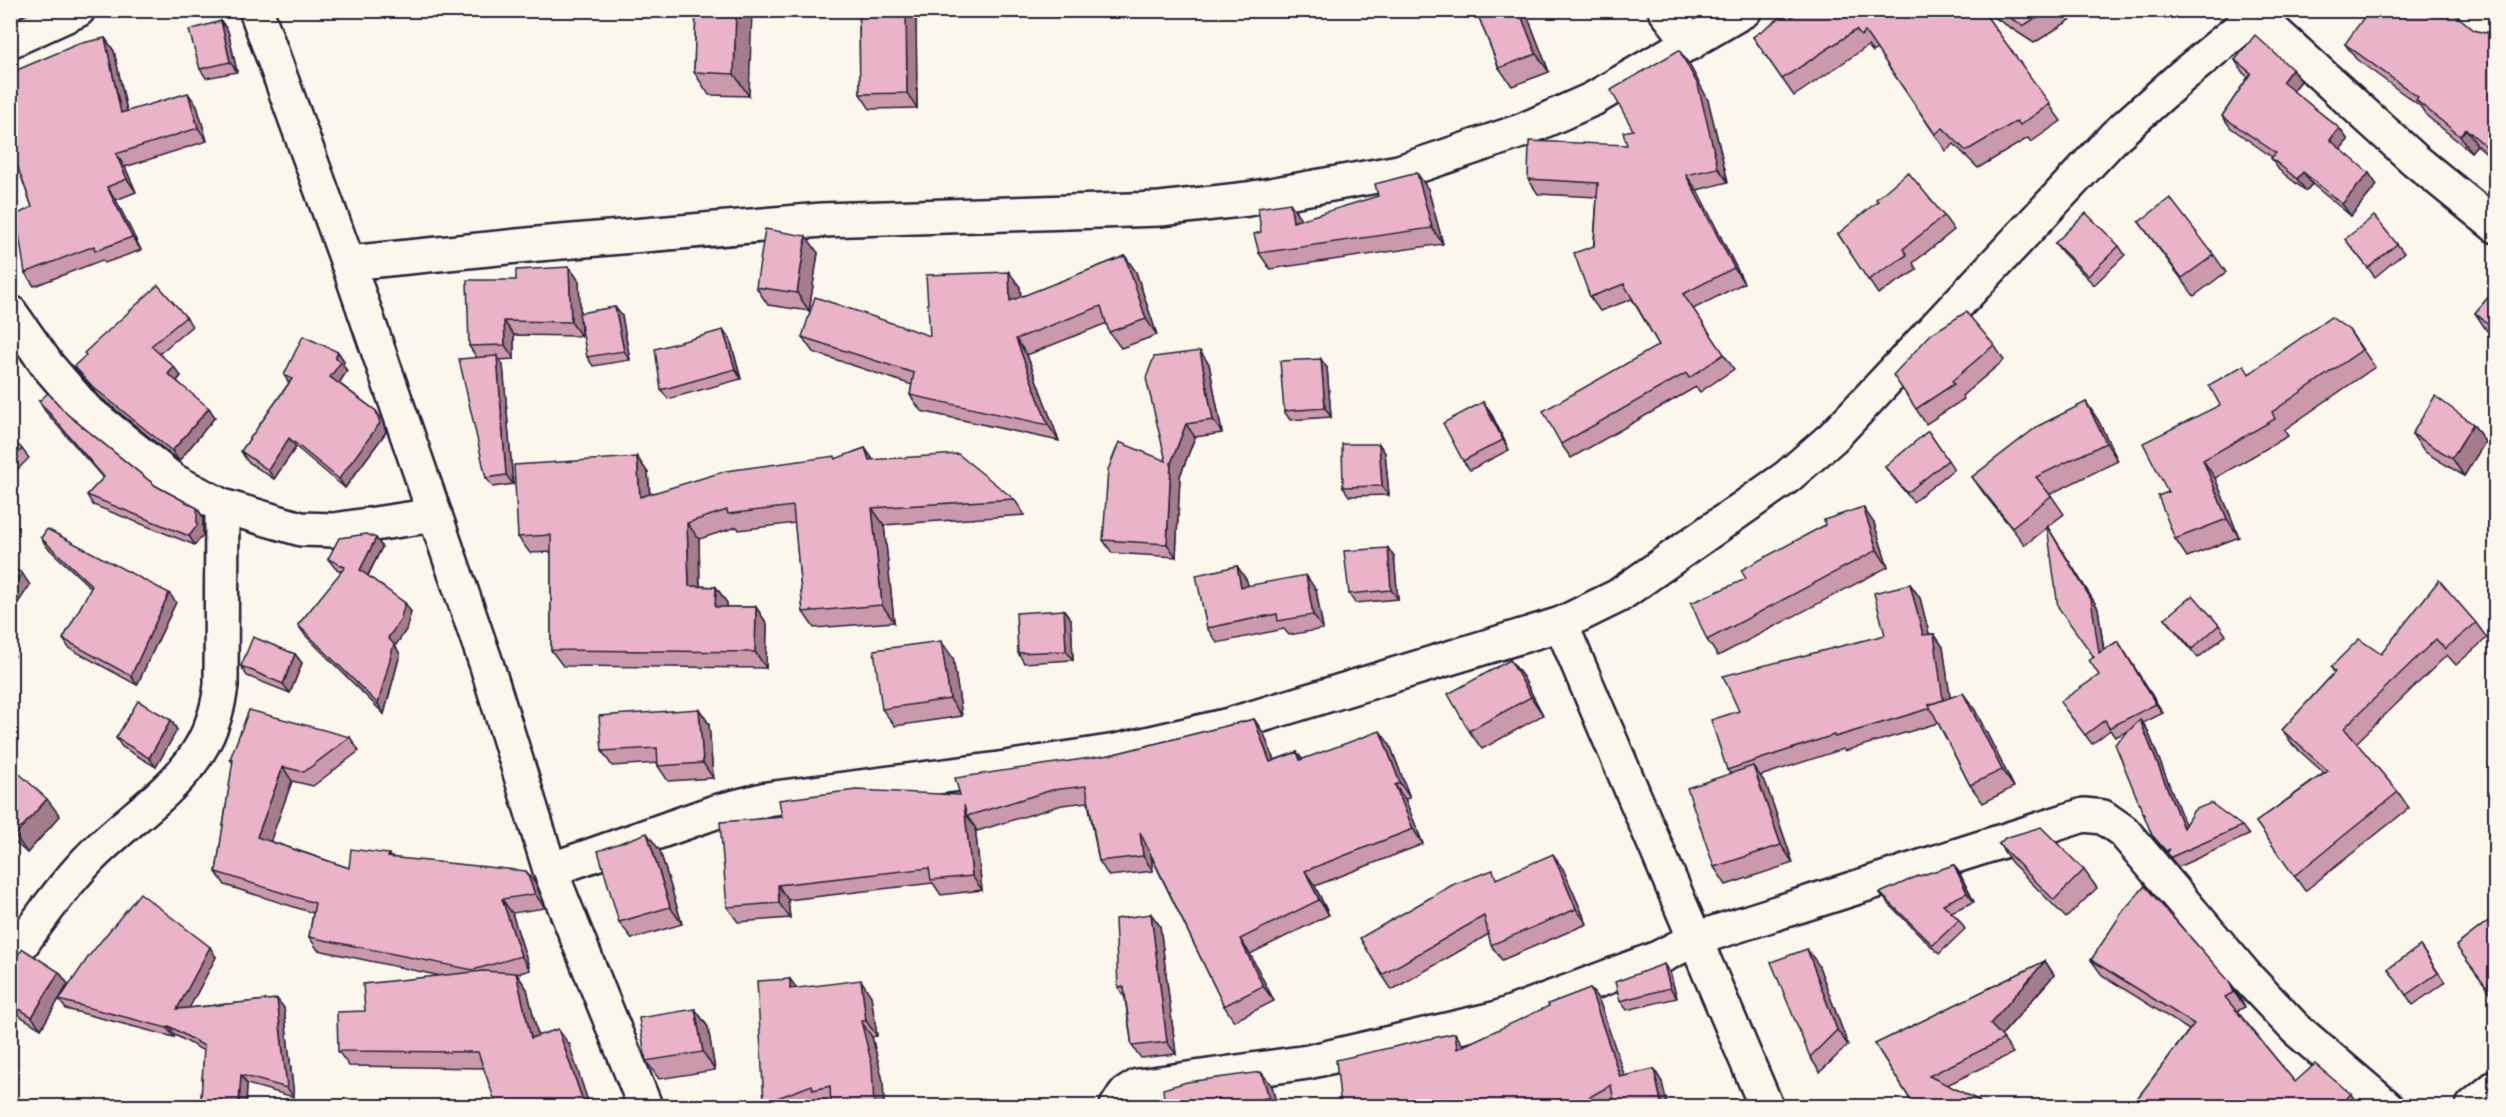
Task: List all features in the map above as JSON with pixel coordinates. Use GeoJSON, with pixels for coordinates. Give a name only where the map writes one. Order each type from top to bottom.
{"type":"FeatureCollection","features":[{"type":"Feature","properties":{"kind":"street"},"geometry":{"type":"LineString","coordinates":[[10,41],[78,10]]}},
{"type":"Feature","properties":{"kind":"street"},"geometry":{"type":"LineString","coordinates":[[256,10],[348,263],[486,663],[550,870],[645,1107]]}},
{"type":"Feature","properties":{"kind":"street"},"geometry":{"type":"LineString","coordinates":[[1665,10],[1691,43]]}},
{"type":"Feature","properties":{"kind":"street"},"geometry":{"type":"LineString","coordinates":[[348,263],[537,244],[822,220],[1160,209],[1248,199],[1398,172],[1521,131],[1593,99],[1745,10]]}},
{"type":"Feature","properties":{"kind":"street"},"geometry":{"type":"LineString","coordinates":[[2468,10],[2496,30]]}},
{"type":"Feature","properties":{"kind":"street"},"geometry":{"type":"LineString","coordinates":[[550,870],[715,812],[767,799],[999,769],[1116,751],[1229,725],[1561,624],[1618,596],[1787,477],[1825,444],[2115,136],[2181,77],[2259,13],[2415,160],[2496,226]]}},
{"type":"Feature","properties":{"kind":"street"},"geometry":{"type":"LineString","coordinates":[[10,312],[48,366],[86,410],[174,481],[222,506],[301,529],[334,530],[435,515]]}},
{"type":"Feature","properties":{"kind":"street"},"geometry":{"type":"LineString","coordinates":[[10,960],[39,919],[87,862],[172,786],[203,748],[219,711],[222,506]]}},
{"type":"Feature","properties":{"kind":"street"},"geometry":{"type":"LineString","coordinates":[[1561,624],[1766,1107]]}},
{"type":"Feature","properties":{"kind":"street"},"geometry":{"type":"LineString","coordinates":[[1117,1107],[1124,1095],[1138,1086],[1308,1062],[1498,1018],[1658,957],[1695,939],[2084,815],[2103,817],[2123,831],[2245,975],[2296,1029],[2386,1107]]}},
{"type":"Feature","properties":{"kind":"street"},"geometry":{"type":"LineString","coordinates":[[2473,1107],[2496,1087]]}},
{"type":"Feature","properties":{"kind":"building"},"geometry":{"type":"Polygon","coordinates":[[[696,10],[736,10],[734,74],[694,72],[696,10]]]}},
{"type":"Feature","properties":{"kind":"building"},"geometry":{"type":"Polygon","coordinates":[[[859,10],[906,10],[907,93],[860,94],[859,10]]]}},
{"type":"Feature","properties":{"kind":"building"},"geometry":{"type":"Polygon","coordinates":[[[1476,10],[1519,10],[1536,54],[1499,68],[1476,10]]]}},
{"type":"Feature","properties":{"kind":"building"},"geometry":{"type":"Polygon","coordinates":[[[1800,10],[1982,10],[2050,104],[2020,125],[2017,121],[1966,151],[1943,128],[1935,134],[1865,32],[1861,36],[1856,30],[1782,79],[1753,37],[1788,12],[1792,17],[1800,10]]]}},
{"type":"Feature","properties":{"kind":"building"},"geometry":{"type":"Polygon","coordinates":[[[1998,10],[2048,10],[2023,26],[1998,10]]]}},
{"type":"Feature","properties":{"kind":"building"},"geometry":{"type":"Polygon","coordinates":[[[2369,10],[2450,10],[2474,30],[2484,33],[2496,29],[2496,155],[2466,129],[2460,136],[2416,100],[2418,97],[2345,44],[2369,10]]]}},
{"type":"Feature","properties":{"kind":"building"},"geometry":{"type":"Polygon","coordinates":[[[221,21],[230,62],[200,69],[189,30],[221,21]]]}},
{"type":"Feature","properties":{"kind":"building"},"geometry":{"type":"Polygon","coordinates":[[[2255,35],[2292,69],[2282,82],[2339,128],[2330,140],[2369,173],[2342,204],[2303,172],[2297,179],[2271,158],[2276,153],[2222,116],[2251,73],[2235,60],[2255,35]]]}},
{"type":"Feature","properties":{"kind":"building"},"geometry":{"type":"Polygon","coordinates":[[[105,38],[121,113],[188,93],[198,128],[116,154],[127,179],[107,187],[132,237],[95,251],[94,246],[25,273],[16,215],[32,207],[10,145],[10,96],[14,94],[10,85],[10,73],[78,44],[105,38]]]}},
{"type":"Feature","properties":{"kind":"building"},"geometry":{"type":"Polygon","coordinates":[[[1679,50],[1698,85],[1718,168],[1686,175],[1734,268],[1683,294],[1724,354],[1689,378],[1686,373],[1561,444],[1543,411],[1659,345],[1624,284],[1590,297],[1574,253],[1594,246],[1598,183],[1528,179],[1529,141],[1627,145],[1623,132],[1633,130],[1611,90],[1679,50]]]}},
{"type":"Feature","properties":{"kind":"building"},"geometry":{"type":"Polygon","coordinates":[[[1908,172],[1944,216],[1903,249],[1907,255],[1868,280],[1838,234],[1878,201],[1876,199],[1908,172]]]}},
{"type":"Feature","properties":{"kind":"building"},"geometry":{"type":"Polygon","coordinates":[[[1417,173],[1432,228],[1259,253],[1254,234],[1261,232],[1258,208],[1290,203],[1293,222],[1378,196],[1375,184],[1417,173]]]}},
{"type":"Feature","properties":{"kind":"building"},"geometry":{"type":"Polygon","coordinates":[[[2170,198],[2214,255],[2182,278],[2139,222],[2170,198]]]}},
{"type":"Feature","properties":{"kind":"building"},"geometry":{"type":"Polygon","coordinates":[[[2086,213],[2119,246],[2088,276],[2055,243],[2086,213]]]}},
{"type":"Feature","properties":{"kind":"building"},"geometry":{"type":"Polygon","coordinates":[[[2374,216],[2397,244],[2368,268],[2345,239],[2374,216]]]}},
{"type":"Feature","properties":{"kind":"building"},"geometry":{"type":"Polygon","coordinates":[[[765,229],[806,236],[797,293],[756,287],[765,229]]]}},
{"type":"Feature","properties":{"kind":"building"},"geometry":{"type":"Polygon","coordinates":[[[1125,256],[1146,319],[1109,332],[1101,306],[1016,339],[1048,425],[910,395],[914,373],[802,337],[815,297],[930,336],[926,275],[1009,272],[1010,301],[1125,256]]]}},
{"type":"Feature","properties":{"kind":"building"},"geometry":{"type":"Polygon","coordinates":[[[569,267],[571,322],[504,321],[505,345],[469,346],[467,280],[516,280],[516,270],[569,267]]]}},
{"type":"Feature","properties":{"kind":"building"},"geometry":{"type":"Polygon","coordinates":[[[158,285],[186,317],[151,346],[174,367],[168,374],[209,408],[172,451],[93,387],[74,366],[86,355],[84,353],[158,285]]]}},
{"type":"Feature","properties":{"kind":"building"},"geometry":{"type":"Polygon","coordinates":[[[2496,288],[2496,330],[2475,313],[2496,288]]]}},
{"type":"Feature","properties":{"kind":"building"},"geometry":{"type":"Polygon","coordinates":[[[615,307],[624,351],[587,357],[579,313],[615,307]]]}},
{"type":"Feature","properties":{"kind":"building"},"geometry":{"type":"Polygon","coordinates":[[[1966,312],[1994,345],[1952,381],[1954,384],[1916,409],[1893,375],[1931,334],[1966,312]]]}},
{"type":"Feature","properties":{"kind":"building"},"geometry":{"type":"Polygon","coordinates":[[[2331,317],[2349,330],[2362,350],[2272,412],[2275,419],[2203,460],[2227,519],[2175,539],[2158,496],[2168,492],[2143,443],[2220,405],[2209,385],[2244,365],[2249,374],[2331,317]]]}},
{"type":"Feature","properties":{"kind":"building"},"geometry":{"type":"Polygon","coordinates":[[[723,330],[735,369],[661,390],[655,349],[723,330]]]}},
{"type":"Feature","properties":{"kind":"building"},"geometry":{"type":"Polygon","coordinates":[[[303,336],[338,352],[335,358],[341,362],[330,377],[376,411],[380,423],[339,479],[289,438],[268,470],[241,451],[292,379],[284,375],[303,336]]]}},
{"type":"Feature","properties":{"kind":"building"},"geometry":{"type":"Polygon","coordinates":[[[1200,351],[1213,420],[1186,424],[1171,463],[1167,544],[1103,540],[1108,470],[1119,442],[1166,461],[1146,378],[1154,357],[1200,351]]]}},
{"type":"Feature","properties":{"kind":"building"},"geometry":{"type":"Polygon","coordinates":[[[497,356],[506,475],[486,478],[459,359],[497,356]]]}},
{"type":"Feature","properties":{"kind":"building"},"geometry":{"type":"Polygon","coordinates":[[[1321,359],[1325,408],[1284,411],[1280,361],[1321,359]]]}},
{"type":"Feature","properties":{"kind":"building"},"geometry":{"type":"Polygon","coordinates":[[[48,393],[68,415],[156,486],[197,508],[197,526],[189,536],[87,495],[104,477],[39,401],[48,393]]]}},
{"type":"Feature","properties":{"kind":"building"},"geometry":{"type":"Polygon","coordinates":[[[2435,396],[2473,424],[2452,458],[2412,434],[2435,396]]]}},
{"type":"Feature","properties":{"kind":"building"},"geometry":{"type":"Polygon","coordinates":[[[1483,402],[1503,440],[1463,461],[1443,423],[1483,402]]]}},
{"type":"Feature","properties":{"kind":"building"},"geometry":{"type":"Polygon","coordinates":[[[2086,402],[2106,443],[2036,477],[2051,496],[2012,527],[1972,477],[2038,426],[2086,402]]]}},
{"type":"Feature","properties":{"kind":"building"},"geometry":{"type":"Polygon","coordinates":[[[1928,431],[1948,460],[1907,493],[1885,467],[1928,431]]]}},
{"type":"Feature","properties":{"kind":"building"},"geometry":{"type":"Polygon","coordinates":[[[10,437],[22,449],[10,461],[10,437]]]}},
{"type":"Feature","properties":{"kind":"building"},"geometry":{"type":"Polygon","coordinates":[[[1342,444],[1379,444],[1382,486],[1343,487],[1342,444]]]}},
{"type":"Feature","properties":{"kind":"building"},"geometry":{"type":"Polygon","coordinates":[[[865,448],[869,460],[958,454],[1014,499],[872,508],[882,605],[803,612],[793,506],[728,514],[727,510],[687,523],[689,586],[716,587],[715,607],[756,607],[755,652],[551,650],[551,535],[518,537],[514,465],[637,457],[640,497],[726,471],[835,456],[835,459],[865,448]]]}},
{"type":"Feature","properties":{"kind":"building"},"geometry":{"type":"Polygon","coordinates":[[[1863,507],[1877,550],[1707,640],[1691,603],[1746,579],[1741,570],[1825,525],[1824,520],[1863,507]]]}},
{"type":"Feature","properties":{"kind":"building"},"geometry":{"type":"Polygon","coordinates":[[[2047,526],[2091,599],[2099,653],[2118,641],[2156,704],[2109,728],[2105,720],[2085,735],[2060,702],[2099,675],[2089,660],[2094,657],[2058,607],[2047,526]]]}},
{"type":"Feature","properties":{"kind":"building"},"geometry":{"type":"Polygon","coordinates":[[[47,529],[169,593],[131,676],[63,639],[92,586],[41,538],[47,529]]]}},
{"type":"Feature","properties":{"kind":"building"},"geometry":{"type":"Polygon","coordinates":[[[367,534],[376,538],[360,570],[405,603],[400,621],[388,638],[394,644],[378,704],[298,625],[345,567],[328,559],[339,538],[367,534]]]}},
{"type":"Feature","properties":{"kind":"building"},"geometry":{"type":"Polygon","coordinates":[[[1388,548],[1391,590],[1349,594],[1344,551],[1388,548]]]}},
{"type":"Feature","properties":{"kind":"building"},"geometry":{"type":"Polygon","coordinates":[[[10,566],[22,573],[10,590],[10,566]]]}},
{"type":"Feature","properties":{"kind":"building"},"geometry":{"type":"Polygon","coordinates":[[[1237,566],[1241,587],[1306,575],[1313,615],[1278,621],[1277,614],[1207,628],[1196,575],[1237,566]]]}},
{"type":"Feature","properties":{"kind":"building"},"geometry":{"type":"Polygon","coordinates":[[[2439,580],[2476,623],[2445,649],[2436,639],[2344,728],[2398,792],[2294,876],[2256,822],[2328,771],[2282,730],[2335,672],[2331,667],[2359,639],[2381,654],[2439,580]]]}},
{"type":"Feature","properties":{"kind":"building"},"geometry":{"type":"Polygon","coordinates":[[[1910,584],[1923,635],[1934,634],[1943,700],[1929,705],[1931,708],[1835,737],[1834,735],[1727,770],[1711,720],[1739,711],[1723,676],[1885,635],[1874,593],[1910,584]]]}},
{"type":"Feature","properties":{"kind":"building"},"geometry":{"type":"Polygon","coordinates":[[[2193,595],[2219,625],[2192,649],[2165,618],[2193,595]]]}},
{"type":"Feature","properties":{"kind":"building"},"geometry":{"type":"Polygon","coordinates":[[[1064,610],[1066,651],[1018,653],[1016,613],[1064,610]]]}},
{"type":"Feature","properties":{"kind":"building"},"geometry":{"type":"Polygon","coordinates":[[[253,637],[295,654],[283,684],[241,666],[253,637]]]}},
{"type":"Feature","properties":{"kind":"building"},"geometry":{"type":"Polygon","coordinates":[[[941,641],[950,699],[882,709],[874,650],[941,641]]]}},
{"type":"Feature","properties":{"kind":"building"},"geometry":{"type":"Polygon","coordinates":[[[1510,660],[1531,697],[1469,731],[1448,694],[1510,660]]]}},
{"type":"Feature","properties":{"kind":"building"},"geometry":{"type":"Polygon","coordinates":[[[1963,693],[2002,770],[1970,785],[1929,705],[1963,693]]]}},
{"type":"Feature","properties":{"kind":"building"},"geometry":{"type":"Polygon","coordinates":[[[138,701],[171,720],[149,758],[116,738],[138,701]]]}},
{"type":"Feature","properties":{"kind":"building"},"geometry":{"type":"Polygon","coordinates":[[[699,709],[703,763],[658,766],[657,748],[602,751],[599,716],[699,709]]]}},
{"type":"Feature","properties":{"kind":"building"},"geometry":{"type":"Polygon","coordinates":[[[249,710],[350,737],[304,772],[283,767],[257,837],[349,868],[351,849],[389,854],[388,857],[526,871],[535,894],[502,899],[521,956],[473,970],[309,937],[315,903],[216,872],[233,760],[230,759],[249,710]]]}},
{"type":"Feature","properties":{"kind":"building"},"geometry":{"type":"Polygon","coordinates":[[[1254,719],[1270,762],[1297,752],[1300,760],[1380,731],[1400,783],[1395,785],[1413,829],[1305,871],[1319,900],[1240,939],[1263,986],[1224,1006],[1140,832],[1143,856],[1099,861],[1086,786],[1052,790],[967,816],[964,805],[972,876],[931,880],[929,868],[778,885],[779,903],[727,907],[720,822],[782,817],[779,800],[856,790],[960,795],[955,778],[1110,755],[1254,719]]]}},
{"type":"Feature","properties":{"kind":"building"},"geometry":{"type":"Polygon","coordinates":[[[2140,720],[2183,828],[2194,810],[2211,803],[2242,826],[2171,857],[2167,853],[2170,849],[2166,851],[2152,835],[2115,744],[2140,720]]]}},
{"type":"Feature","properties":{"kind":"building"},"geometry":{"type":"Polygon","coordinates":[[[10,765],[47,799],[15,835],[10,831],[10,765]]]}},
{"type":"Feature","properties":{"kind":"building"},"geometry":{"type":"Polygon","coordinates":[[[1753,766],[1781,845],[1714,867],[1687,788],[1753,766]]]}},
{"type":"Feature","properties":{"kind":"building"},"geometry":{"type":"Polygon","coordinates":[[[2041,827],[2084,870],[2054,900],[1999,844],[2005,838],[2041,827]]]}},
{"type":"Feature","properties":{"kind":"building"},"geometry":{"type":"Polygon","coordinates":[[[647,833],[670,907],[619,922],[598,851],[647,833]]]}},
{"type":"Feature","properties":{"kind":"building"},"geometry":{"type":"Polygon","coordinates":[[[1553,854],[1576,909],[1491,945],[1484,916],[1382,975],[1360,938],[1454,884],[1493,870],[1496,879],[1553,854]]]}},
{"type":"Feature","properties":{"kind":"building"},"geometry":{"type":"Polygon","coordinates":[[[1954,865],[1967,893],[1943,904],[1959,920],[1933,945],[1880,893],[1916,877],[1954,865]]]}},
{"type":"Feature","properties":{"kind":"building"},"geometry":{"type":"Polygon","coordinates":[[[2145,886],[2228,980],[2234,992],[2225,997],[2295,1082],[2315,1064],[2351,1094],[2338,1107],[2136,1107],[2133,1104],[2194,1024],[2091,960],[2123,911],[2145,886]]]}},
{"type":"Feature","properties":{"kind":"building"},"geometry":{"type":"Polygon","coordinates":[[[140,893],[210,947],[177,1009],[277,999],[287,1088],[241,1075],[239,1102],[201,1100],[204,1046],[169,1026],[167,1028],[59,1000],[89,956],[140,893]]]}},
{"type":"Feature","properties":{"kind":"building"},"geometry":{"type":"Polygon","coordinates":[[[1151,914],[1167,1042],[1132,1046],[1124,987],[1118,987],[1115,919],[1151,914]]]}},
{"type":"Feature","properties":{"kind":"building"},"geometry":{"type":"Polygon","coordinates":[[[2496,915],[2496,978],[2486,986],[2456,946],[2496,915]]]}},
{"type":"Feature","properties":{"kind":"building"},"geometry":{"type":"Polygon","coordinates":[[[2420,946],[2438,973],[2406,995],[2388,969],[2420,946]]]}},
{"type":"Feature","properties":{"kind":"building"},"geometry":{"type":"Polygon","coordinates":[[[23,949],[59,972],[32,1017],[10,1003],[10,963],[23,949]]]}},
{"type":"Feature","properties":{"kind":"building"},"geometry":{"type":"Polygon","coordinates":[[[1807,949],[1837,1030],[1810,1057],[1771,962],[1807,949]]]}},
{"type":"Feature","properties":{"kind":"building"},"geometry":{"type":"Polygon","coordinates":[[[2045,961],[1990,1024],[2004,1039],[1929,1076],[1978,1100],[1975,1107],[1915,1107],[1875,1044],[2045,961]]]}},
{"type":"Feature","properties":{"kind":"building"},"geometry":{"type":"Polygon","coordinates":[[[1664,964],[1670,988],[1620,1001],[1615,982],[1664,964]]]}},
{"type":"Feature","properties":{"kind":"building"},"geometry":{"type":"Polygon","coordinates":[[[483,971],[516,973],[531,1038],[558,1029],[585,1107],[497,1107],[478,1052],[338,1051],[337,1012],[365,1011],[363,984],[483,971]]]}},
{"type":"Feature","properties":{"kind":"building"},"geometry":{"type":"Polygon","coordinates":[[[790,979],[790,989],[861,980],[866,1021],[861,1021],[872,1065],[874,1107],[831,1107],[830,1086],[813,1090],[812,1085],[764,1103],[757,981],[790,979]]]}},
{"type":"Feature","properties":{"kind":"building"},"geometry":{"type":"Polygon","coordinates":[[[1590,988],[1620,1077],[1654,1069],[1662,1107],[1615,1107],[1611,1085],[1572,1107],[1447,1107],[1447,1098],[1420,1107],[1341,1107],[1336,1060],[1455,1033],[1457,1049],[1549,1006],[1548,1004],[1590,988]]]}},
{"type":"Feature","properties":{"kind":"building"},"geometry":{"type":"Polygon","coordinates":[[[695,1009],[703,1052],[646,1061],[639,1018],[695,1009]]]}},
{"type":"Feature","properties":{"kind":"building"},"geometry":{"type":"Polygon","coordinates":[[[1261,1072],[1269,1097],[1234,1107],[1165,1107],[1163,1089],[1187,1082],[1261,1072]]]}}]}
